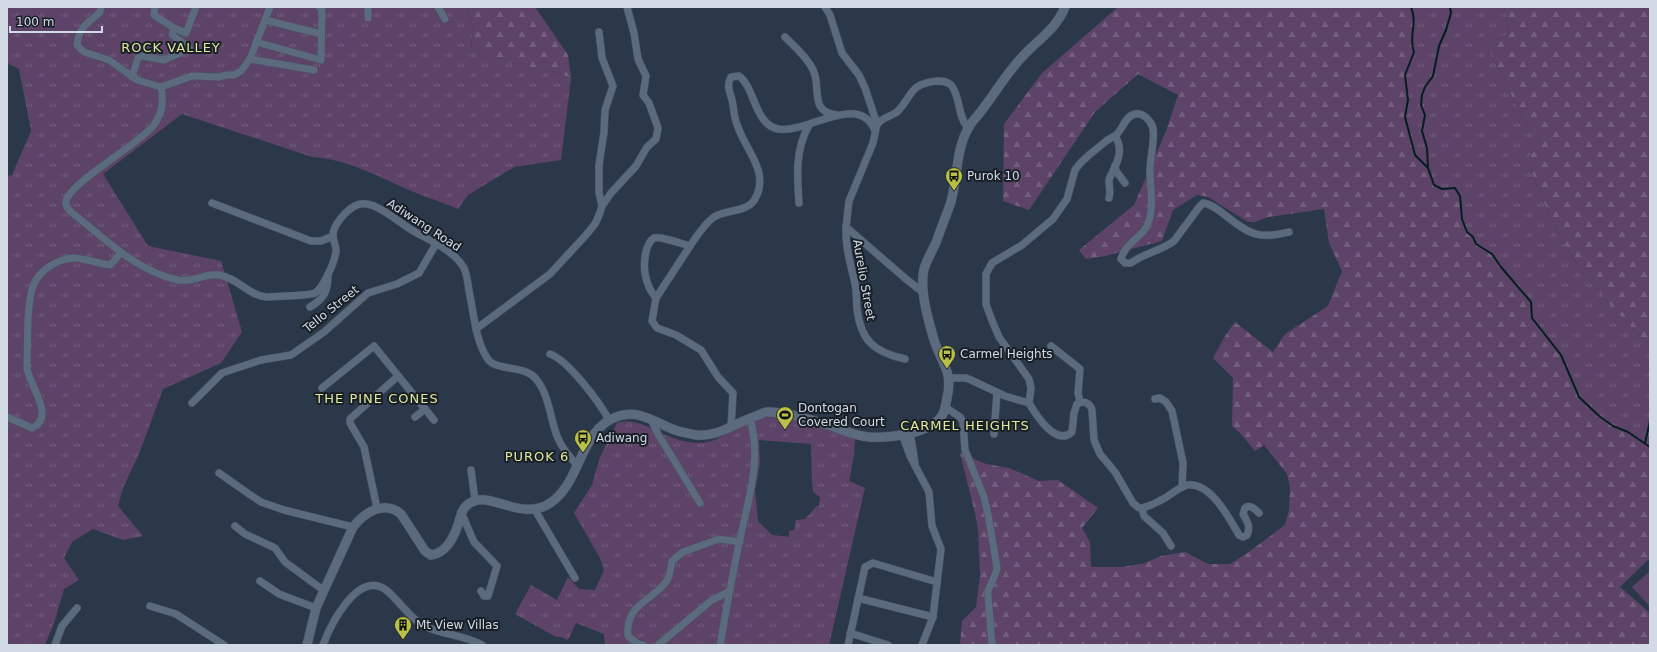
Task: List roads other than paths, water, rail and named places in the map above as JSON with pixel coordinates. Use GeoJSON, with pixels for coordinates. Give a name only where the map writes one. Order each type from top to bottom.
{"type":"FeatureCollection","features":[{"type":"Feature","properties":{"kind":"street"},"geometry":{"type":"LineString","coordinates":[[101,7],[100,12],[81,29],[78,36],[77,45],[84,52],[109,60],[132,77],[162,87],[192,76],[203,75],[212,77],[234,75],[241,72],[250,58],[270,7]]}},
{"type":"Feature","properties":{"kind":"street"},"geometry":{"type":"LineString","coordinates":[[155,7],[154,15],[174,28],[186,33],[195,8]]}},
{"type":"Feature","properties":{"kind":"street"},"geometry":{"type":"LineString","coordinates":[[256,42],[321,60],[322,8],[319,7]]}},
{"type":"Feature","properties":{"kind":"street"},"geometry":{"type":"LineString","coordinates":[[368,7],[368,18]]}},
{"type":"Feature","properties":{"kind":"street"},"geometry":{"type":"LineString","coordinates":[[438,7],[444,19]]}},
{"type":"Feature","properties":{"kind":"street"},"geometry":{"type":"LineString","coordinates":[[476,329],[550,274],[595,224],[602,206],[610,193],[636,166],[647,147],[656,139],[658,128],[649,103],[643,95],[646,76],[638,59],[634,33],[627,7]]}},
{"type":"Feature","properties":{"kind":"street"},"geometry":{"type":"LineString","coordinates":[[825,7],[830,16],[842,53],[859,75],[865,88],[876,128]]}},
{"type":"Feature","properties":{"kind":"street"},"geometry":{"type":"LineString","coordinates":[[307,645],[316,608],[323,590],[353,527],[360,518],[377,508],[390,507],[396,509],[401,514],[425,551],[431,555],[437,554],[443,551],[448,544],[458,526],[461,512],[466,506],[475,500],[485,499],[523,510],[535,510],[554,500],[565,490],[587,446],[598,430],[609,420],[623,415],[630,414],[651,419],[671,429],[696,435],[708,435],[723,432],[750,418],[766,412],[815,421],[860,436],[881,437],[906,433],[932,426],[938,421],[945,407],[950,387],[950,378],[936,343],[924,293],[923,273],[925,265],[937,241],[954,191],[962,143],[968,128],[1017,63],[1056,25],[1065,7]]}},
{"type":"Feature","properties":{"kind":"street"},"geometry":{"type":"LineString","coordinates":[[265,20],[321,34]]}},
{"type":"Feature","properties":{"kind":"street"},"geometry":{"type":"LineString","coordinates":[[132,77],[137,61],[142,56],[164,60],[189,50],[187,45],[172,36],[174,28]]}},
{"type":"Feature","properties":{"kind":"street"},"geometry":{"type":"LineString","coordinates":[[599,32],[602,58],[612,86],[605,110],[604,132],[599,165],[599,193],[602,206]]}},
{"type":"Feature","properties":{"kind":"street"},"geometry":{"type":"LineString","coordinates":[[785,37],[804,56],[812,67],[816,80],[817,100],[820,108],[830,114],[861,115],[870,121],[876,128]]}},
{"type":"Feature","properties":{"kind":"street"},"geometry":{"type":"LineString","coordinates":[[250,58],[314,70]]}},
{"type":"Feature","properties":{"kind":"street"},"geometry":{"type":"LineString","coordinates":[[731,427],[733,393],[718,377],[701,350],[676,335],[655,326],[652,319],[656,298],[690,246],[709,221],[722,213],[741,209],[749,205],[754,200],[757,192],[759,181],[758,167],[737,127],[728,87],[731,77],[739,76],[744,80],[760,113],[770,125],[780,129],[809,125],[837,115]]}},
{"type":"Feature","properties":{"kind":"street"},"geometry":{"type":"LineString","coordinates":[[876,128],[881,119],[895,113],[915,88],[927,83],[941,81],[947,82],[952,86],[964,124],[968,128]]}},
{"type":"Feature","properties":{"kind":"street"},"geometry":{"type":"LineString","coordinates":[[162,87],[163,104],[154,126],[89,177],[70,194],[66,202],[66,206],[71,212],[120,252],[142,266],[180,280],[186,281],[216,274],[238,282],[260,297],[306,295],[314,293],[320,288],[328,274],[335,256],[336,250],[333,236],[321,241],[311,241],[212,203]]}},
{"type":"Feature","properties":{"kind":"street"},"geometry":{"type":"LineString","coordinates":[[1029,404],[1031,388],[1029,379],[999,337],[986,304],[986,274],[992,263],[1022,245],[1053,219],[1066,199],[1075,170],[1082,161],[1105,142],[1115,136],[1128,118],[1136,114],[1147,119],[1153,128],[1150,173],[1152,197],[1150,216],[1146,228],[1123,252],[1120,259],[1125,263],[1131,263],[1138,258],[1169,245],[1174,241],[1203,204],[1215,207],[1240,227],[1258,236],[1289,232]]}},
{"type":"Feature","properties":{"kind":"street"},"geometry":{"type":"LineString","coordinates":[[799,203],[797,169],[799,147],[809,125]]}},
{"type":"Feature","properties":{"kind":"street","name":"Aurelio Street"},"geometry":{"type":"LineString","coordinates":[[876,128],[873,143],[849,201],[846,227],[847,247],[856,286],[859,324],[865,337],[879,351],[889,356],[905,359]]}},
{"type":"Feature","properties":{"kind":"street"},"geometry":{"type":"LineString","coordinates":[[1109,198],[1111,190],[1109,181],[1120,152],[1120,146],[1115,136]]}},
{"type":"Feature","properties":{"kind":"street"},"geometry":{"type":"LineString","coordinates":[[1115,166],[1116,171],[1125,182]]}},
{"type":"Feature","properties":{"kind":"street","name":"Adiwang Road"},"geometry":{"type":"LineString","coordinates":[[333,236],[336,226],[344,216],[357,205],[365,204],[389,213],[457,259],[464,268],[476,329],[489,361],[496,365],[525,371],[537,380],[544,392],[557,436],[562,446],[577,465]]}},
{"type":"Feature","properties":{"kind":"street","name":"Aurelio Street"},"geometry":{"type":"LineString","coordinates":[[846,227],[924,293]]}},
{"type":"Feature","properties":{"kind":"street"},"geometry":{"type":"LineString","coordinates":[[656,298],[650,289],[645,269],[646,254],[650,241],[654,238],[661,238],[690,246]]}},
{"type":"Feature","properties":{"kind":"street","name":"Tello Street"},"geometry":{"type":"LineString","coordinates":[[192,403],[222,373],[261,360],[291,355],[324,332],[368,293],[397,284],[419,273],[436,244]]}},
{"type":"Feature","properties":{"kind":"street"},"geometry":{"type":"LineString","coordinates":[[7,417],[32,428],[38,426],[42,420],[43,412],[28,377],[27,368],[30,300],[33,285],[43,271],[55,262],[74,258],[110,265],[120,252]]}},
{"type":"Feature","properties":{"kind":"street"},"geometry":{"type":"LineString","coordinates":[[310,307],[321,301],[328,287],[328,274]]}},
{"type":"Feature","properties":{"kind":"street"},"geometry":{"type":"LineString","coordinates":[[322,388],[374,346],[434,420]]}},
{"type":"Feature","properties":{"kind":"street"},"geometry":{"type":"LineString","coordinates":[[950,378],[966,378],[997,393],[1029,404],[1036,415],[1050,430],[1056,434],[1065,436],[1072,432],[1075,409],[1080,402],[1078,393],[1080,369],[1051,346]]}},
{"type":"Feature","properties":{"kind":"street"},"geometry":{"type":"LineString","coordinates":[[550,354],[560,359],[592,393],[609,420]]}},
{"type":"Feature","properties":{"kind":"street"},"geometry":{"type":"LineString","coordinates":[[377,508],[364,447],[350,423],[350,419],[398,376]]}},
{"type":"Feature","properties":{"kind":"street"},"geometry":{"type":"LineString","coordinates":[[994,434],[997,393]]}},
{"type":"Feature","properties":{"kind":"street"},"geometry":{"type":"LineString","coordinates":[[1155,399],[1160,398],[1166,402],[1172,411],[1183,463],[1182,486]]}},
{"type":"Feature","properties":{"kind":"street"},"geometry":{"type":"LineString","coordinates":[[1080,402],[1086,402],[1091,406],[1094,440],[1100,454],[1115,472],[1133,503],[1142,508],[1150,506],[1173,494],[1182,486],[1187,485],[1196,487],[1210,494],[1223,509],[1239,535],[1243,537],[1247,535],[1249,530],[1248,522],[1243,514],[1245,508],[1253,507],[1260,513]]}},
{"type":"Feature","properties":{"kind":"street"},"geometry":{"type":"LineString","coordinates":[[945,407],[963,422],[965,450],[984,497],[992,534],[996,568],[995,575],[988,590],[992,645]]}},
{"type":"Feature","properties":{"kind":"street"},"geometry":{"type":"LineString","coordinates":[[415,417],[425,409]]}},
{"type":"Feature","properties":{"kind":"street"},"geometry":{"type":"LineString","coordinates":[[720,645],[730,590],[748,509],[756,457],[754,431],[750,418]]}},
{"type":"Feature","properties":{"kind":"street"},"geometry":{"type":"LineString","coordinates":[[651,419],[654,428],[700,503]]}},
{"type":"Feature","properties":{"kind":"street"},"geometry":{"type":"LineString","coordinates":[[906,433],[915,467],[929,492],[933,531],[941,549],[932,617],[922,645]]}},
{"type":"Feature","properties":{"kind":"street"},"geometry":{"type":"LineString","coordinates":[[471,470],[475,500]]}},
{"type":"Feature","properties":{"kind":"street"},"geometry":{"type":"LineString","coordinates":[[218,473],[248,494],[266,504],[284,510],[353,527]]}},
{"type":"Feature","properties":{"kind":"street"},"geometry":{"type":"LineString","coordinates":[[1142,508],[1144,516],[1162,533],[1171,546]]}},
{"type":"Feature","properties":{"kind":"street"},"geometry":{"type":"LineString","coordinates":[[535,510],[575,578]]}},
{"type":"Feature","properties":{"kind":"street"},"geometry":{"type":"LineString","coordinates":[[461,512],[474,542],[497,566],[488,596],[484,596],[481,591]]}},
{"type":"Feature","properties":{"kind":"street"},"geometry":{"type":"LineString","coordinates":[[235,526],[245,534],[275,548],[285,562],[323,590]]}},
{"type":"Feature","properties":{"kind":"street"},"geometry":{"type":"LineString","coordinates":[[643,645],[638,644],[628,636],[627,626],[632,614],[639,604],[668,581],[672,561],[684,552],[719,539],[740,542]]}},
{"type":"Feature","properties":{"kind":"street"},"geometry":{"type":"LineString","coordinates":[[848,645],[865,567],[870,564],[937,582]]}},
{"type":"Feature","properties":{"kind":"street"},"geometry":{"type":"LineString","coordinates":[[260,581],[279,594],[316,608]]}},
{"type":"Feature","properties":{"kind":"street"},"geometry":{"type":"LineString","coordinates":[[323,645],[337,614],[342,607],[360,590],[367,587],[376,586],[385,589],[407,613],[424,626],[482,645]]}},
{"type":"Feature","properties":{"kind":"street"},"geometry":{"type":"LineString","coordinates":[[658,645],[712,600],[730,590]]}},
{"type":"Feature","properties":{"kind":"street"},"geometry":{"type":"LineString","coordinates":[[858,598],[932,617]]}},
{"type":"Feature","properties":{"kind":"street"},"geometry":{"type":"LineString","coordinates":[[150,606],[176,614],[224,645]]}},
{"type":"Feature","properties":{"kind":"street"},"geometry":{"type":"LineString","coordinates":[[55,645],[62,626],[77,608]]}},
{"type":"Feature","properties":{"kind":"street"},"geometry":{"type":"LineString","coordinates":[[918,645],[932,617]]}},
{"type":"Feature","properties":{"kind":"street"},"geometry":{"type":"LineString","coordinates":[[850,633],[888,645]]}},
{"type":"Feature","properties":{"kind":"waterway"},"geometry":{"type":"LineString","coordinates":[[1411,7],[1414,19],[1412,41],[1414,52],[1405,75],[1408,100],[1405,117],[1415,155],[1427,167]]}},
{"type":"Feature","properties":{"kind":"waterway"},"geometry":{"type":"LineString","coordinates":[[1450,7],[1451,13],[1439,46],[1433,76],[1425,87],[1421,105],[1425,115],[1422,131],[1427,148],[1428,168],[1434,185],[1442,189],[1455,188],[1460,196],[1462,219],[1467,232],[1473,237],[1476,244],[1492,254],[1501,267],[1531,302],[1532,318],[1561,355],[1579,397],[1599,416],[1613,426],[1628,432],[1650,447]]}},
{"type":"Feature","properties":{"kind":"waterway"},"geometry":{"type":"LineString","coordinates":[[1645,443],[1650,421]]}},
{"type":"Feature","properties":{"kind":"place","name":"Purok 10"},"geometry":{"type":"Point","coordinates":[954,191]}},
{"type":"Feature","properties":{"kind":"place","name":"Carmel Heights"},"geometry":{"type":"Point","coordinates":[947,369]}},
{"type":"Feature","properties":{"kind":"place","name":"Dontogan Covered Court"},"geometry":{"type":"Point","coordinates":[785,430]}},
{"type":"Feature","properties":{"kind":"place","name":"Adiwang"},"geometry":{"type":"Point","coordinates":[583,453]}},
{"type":"Feature","properties":{"kind":"place","name":"Mt View Villas"},"geometry":{"type":"Point","coordinates":[403,640]}},
{"type":"Feature","properties":{"kind":"district","name":"ROCK VALLEY"},"geometry":{"type":"Point","coordinates":[171,47]}},
{"type":"Feature","properties":{"kind":"district","name":"THE PINE CONES"},"geometry":{"type":"Point","coordinates":[377,398]}},
{"type":"Feature","properties":{"kind":"district","name":"CARMEL HEIGHTS"},"geometry":{"type":"Point","coordinates":[965,425]}},
{"type":"Feature","properties":{"kind":"district","name":"PUROK 6"},"geometry":{"type":"Point","coordinates":[537,456]}}]}
